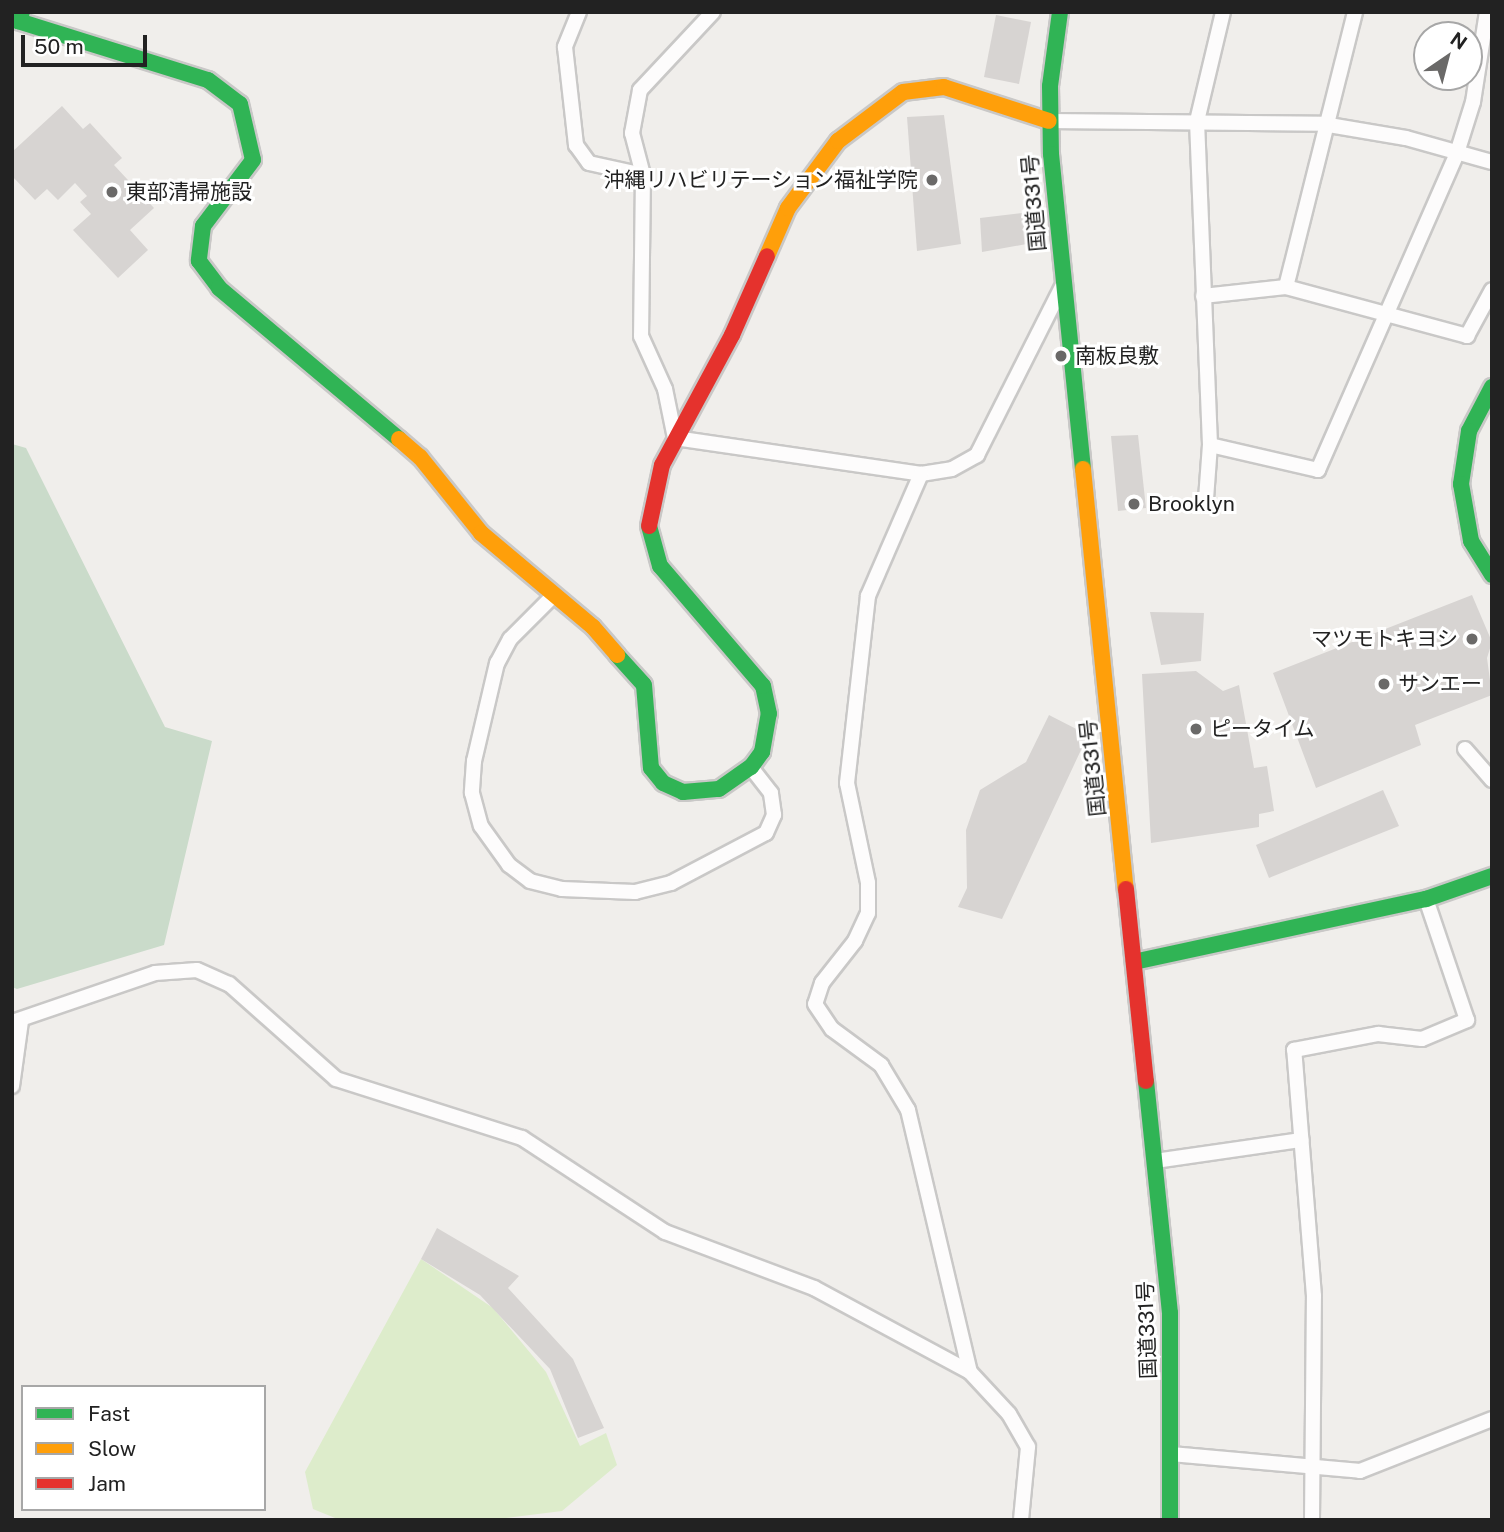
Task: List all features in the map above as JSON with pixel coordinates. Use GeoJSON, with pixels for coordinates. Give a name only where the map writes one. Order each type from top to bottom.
{"type":"FeatureCollection","features":[{"type":"Feature","properties":{"kind":"main road","name":"国道331号"},"geometry":{"type":"LineString","coordinates":[[1060,12],[1049,121],[1062,286],[1170,1314],[1170,1520]]}},
{"type":"Feature","properties":{"kind":"main road"},"geometry":{"type":"LineString","coordinates":[[17,21],[208,80],[240,104],[253,160],[203,226],[199,261],[219,288],[421,457],[481,533],[593,626],[644,685],[651,768],[663,783],[683,792],[719,789],[751,767],[767,736],[769,714],[762,686],[672,586],[653,547],[650,502],[675,438],[739,319],[788,208],[853,126],[894,96],[932,87],[972,94],[1022,116],[1049,121]]}},
{"type":"Feature","properties":{"kind":"main road"},"geometry":{"type":"LineString","coordinates":[[1492,387],[1469,431],[1461,484],[1472,541],[1492,575]]}},
{"type":"Feature","properties":{"kind":"main road"},"geometry":{"type":"LineString","coordinates":[[1134,962],[1426,899],[1492,876]]}},
{"type":"Feature","properties":{"kind":"street"},"geometry":{"type":"LineString","coordinates":[[579,12],[565,47],[576,145],[589,163],[643,175]]}},
{"type":"Feature","properties":{"kind":"street"},"geometry":{"type":"LineString","coordinates":[[713,12],[640,90],[632,133],[643,175],[641,336],[665,389],[675,438],[921,474],[952,469],[976,455],[1062,286]]}},
{"type":"Feature","properties":{"kind":"street"},"geometry":{"type":"LineString","coordinates":[[1206,499],[1210,445],[1197,121],[1223,12]]}},
{"type":"Feature","properties":{"kind":"street"},"geometry":{"type":"LineString","coordinates":[[1286,287],[1323,124],[1355,12]]}},
{"type":"Feature","properties":{"kind":"street"},"geometry":{"type":"LineString","coordinates":[[1210,445],[1318,471],[1457,153],[1473,102],[1487,12]]}},
{"type":"Feature","properties":{"kind":"street"},"geometry":{"type":"LineString","coordinates":[[1049,121],[1323,124],[1492,162]]}},
{"type":"Feature","properties":{"kind":"street"},"geometry":{"type":"LineString","coordinates":[[1203,296],[1286,287],[1385,316],[1467,336],[1492,290]]}},
{"type":"Feature","properties":{"kind":"street"},"geometry":{"type":"LineString","coordinates":[[921,474],[868,596],[847,783],[868,883],[868,913],[855,942],[822,983],[815,1004],[832,1029],[881,1065],[908,1110],[970,1372]]}},
{"type":"Feature","properties":{"kind":"street"},"geometry":{"type":"LineString","coordinates":[[554,596],[510,639],[497,663],[474,761],[472,793],[481,825],[509,865],[530,881],[562,889],[635,892],[671,883],[766,833],[774,815],[771,793],[751,767]]}},
{"type":"Feature","properties":{"kind":"street"},"geometry":{"type":"LineString","coordinates":[[1465,749],[1492,780]]}},
{"type":"Feature","properties":{"kind":"street"},"geometry":{"type":"LineString","coordinates":[[1312,1520],[1314,1296],[1294,1050],[1378,1034],[1422,1039],[1467,1020],[1426,899]]}},
{"type":"Feature","properties":{"kind":"street"},"geometry":{"type":"LineString","coordinates":[[12,1086],[17,1021],[155,973],[197,970],[229,984],[336,1079],[522,1138],[665,1232],[814,1288],[970,1372],[1009,1414],[1028,1447],[1021,1520]]}},
{"type":"Feature","properties":{"kind":"street"},"geometry":{"type":"LineString","coordinates":[[1155,1161],[1301,1140]]}},
{"type":"Feature","properties":{"kind":"street"},"geometry":{"type":"LineString","coordinates":[[1171,1454],[1360,1471],[1492,1419]]}},
{"type":"Feature","properties":{"kind":"green space"},"geometry":{"type":"Polygon","coordinates":[[[12,444],[26,448],[165,727],[212,741],[164,945],[17,989],[12,987],[12,444]]]}},
{"type":"Feature","properties":{"kind":"green space"},"geometry":{"type":"Polygon","coordinates":[[[421,1259],[493,1308],[546,1372],[580,1446],[606,1433],[617,1465],[562,1511],[490,1520],[340,1520],[313,1509],[305,1472],[421,1259]]]}},
{"type":"Feature","properties":{"kind":"building"},"geometry":{"type":"Polygon","coordinates":[[[996,15],[1031,22],[1019,84],[984,77],[996,15]]]}},
{"type":"Feature","properties":{"kind":"building","name":"東部清掃施設"},"geometry":{"type":"Polygon","coordinates":[[[62,106],[83,129],[90,123],[122,158],[114,165],[154,208],[130,230],[148,250],[118,278],[73,230],[91,214],[80,202],[87,196],[75,183],[58,200],[47,189],[35,200],[12,176],[12,152],[62,106]]]}},
{"type":"Feature","properties":{"kind":"building","name":"沖縄リハビリテーション福祉学院"},"geometry":{"type":"Polygon","coordinates":[[[944,115],[961,244],[917,251],[907,117],[944,115]]]}},
{"type":"Feature","properties":{"kind":"building"},"geometry":{"type":"Polygon","coordinates":[[[1030,212],[1032,243],[982,252],[980,218],[1030,212]]]}},
{"type":"Feature","properties":{"kind":"building"},"geometry":{"type":"Polygon","coordinates":[[[1138,435],[1146,508],[1118,511],[1111,436],[1138,435]]]}},
{"type":"Feature","properties":{"kind":"building","name":"サンエー"},"geometry":{"type":"Polygon","coordinates":[[[1472,595],[1492,642],[1487,658],[1492,695],[1415,725],[1421,745],[1316,788],[1273,673],[1472,595]]]}},
{"type":"Feature","properties":{"kind":"building"},"geometry":{"type":"Polygon","coordinates":[[[1150,612],[1204,613],[1201,661],[1161,665],[1150,612]]]}},
{"type":"Feature","properties":{"kind":"building","name":"ピータイム"},"geometry":{"type":"Polygon","coordinates":[[[1196,671],[1223,691],[1239,685],[1254,768],[1267,766],[1274,811],[1259,814],[1259,827],[1151,843],[1142,674],[1196,671]]]}},
{"type":"Feature","properties":{"kind":"building"},"geometry":{"type":"Polygon","coordinates":[[[1049,715],[1088,735],[1002,919],[958,907],[967,888],[966,830],[980,790],[1026,762],[1049,715]]]}},
{"type":"Feature","properties":{"kind":"building"},"geometry":{"type":"Polygon","coordinates":[[[1383,790],[1399,826],[1269,878],[1256,845],[1383,790]]]}},
{"type":"Feature","properties":{"kind":"building"},"geometry":{"type":"Polygon","coordinates":[[[437,1228],[519,1276],[508,1288],[573,1359],[604,1428],[578,1438],[550,1369],[480,1295],[421,1259],[437,1228]]]}},
{"type":"Feature","properties":{"kind":"traffic: fast"},"geometry":{"type":"LineString","coordinates":[[22,12],[18,21],[208,80],[240,104],[253,160],[203,226],[199,261],[219,288],[399,439]]}},
{"type":"Feature","properties":{"kind":"traffic: fast"},"geometry":{"type":"LineString","coordinates":[[1060,12],[1050,86],[1051,154],[1083,469]]}},
{"type":"Feature","properties":{"kind":"traffic: fast"},"geometry":{"type":"LineString","coordinates":[[1492,387],[1469,431],[1461,484],[1471,541],[1492,575]]}},
{"type":"Feature","properties":{"kind":"traffic: fast"},"geometry":{"type":"LineString","coordinates":[[617,655],[644,685],[651,768],[663,783],[683,792],[719,789],[751,767],[762,752],[769,714],[763,686],[660,566],[649,526]]}},
{"type":"Feature","properties":{"kind":"traffic: fast"},"geometry":{"type":"LineString","coordinates":[[1134,962],[1426,899],[1492,876]]}},
{"type":"Feature","properties":{"kind":"traffic: fast"},"geometry":{"type":"LineString","coordinates":[[1146,1081],[1170,1313],[1170,1520]]}},
{"type":"Feature","properties":{"kind":"traffic: slow"},"geometry":{"type":"LineString","coordinates":[[767,256],[788,208],[838,141],[903,92],[944,87],[1049,121]]}},
{"type":"Feature","properties":{"kind":"traffic: slow"},"geometry":{"type":"LineString","coordinates":[[399,439],[420,457],[481,533],[593,627],[617,655]]}},
{"type":"Feature","properties":{"kind":"traffic: slow"},"geometry":{"type":"LineString","coordinates":[[1083,469],[1126,889]]}},
{"type":"Feature","properties":{"kind":"traffic: jam"},"geometry":{"type":"LineString","coordinates":[[649,526],[662,465],[732,335],[767,256]]}},
{"type":"Feature","properties":{"kind":"traffic: jam"},"geometry":{"type":"LineString","coordinates":[[1126,889],[1146,1081]]}},
{"type":"Feature","properties":{"kind":"place","name":"沖縄リハビリテーション福祉学院"},"geometry":{"type":"Point","coordinates":[932,180]}},
{"type":"Feature","properties":{"kind":"place","name":"東部清掃施設"},"geometry":{"type":"Point","coordinates":[112,192]}},
{"type":"Feature","properties":{"kind":"place","name":"南板良敷"},"geometry":{"type":"Point","coordinates":[1061,356]}},
{"type":"Feature","properties":{"kind":"place","name":"Brooklyn"},"geometry":{"type":"Point","coordinates":[1134,504]}},
{"type":"Feature","properties":{"kind":"place","name":"マツモトキヨシ"},"geometry":{"type":"Point","coordinates":[1472,639]}},
{"type":"Feature","properties":{"kind":"place","name":"サンエー"},"geometry":{"type":"Point","coordinates":[1384,684]}},
{"type":"Feature","properties":{"kind":"place","name":"ピータイム"},"geometry":{"type":"Point","coordinates":[1196,729]}}]}
